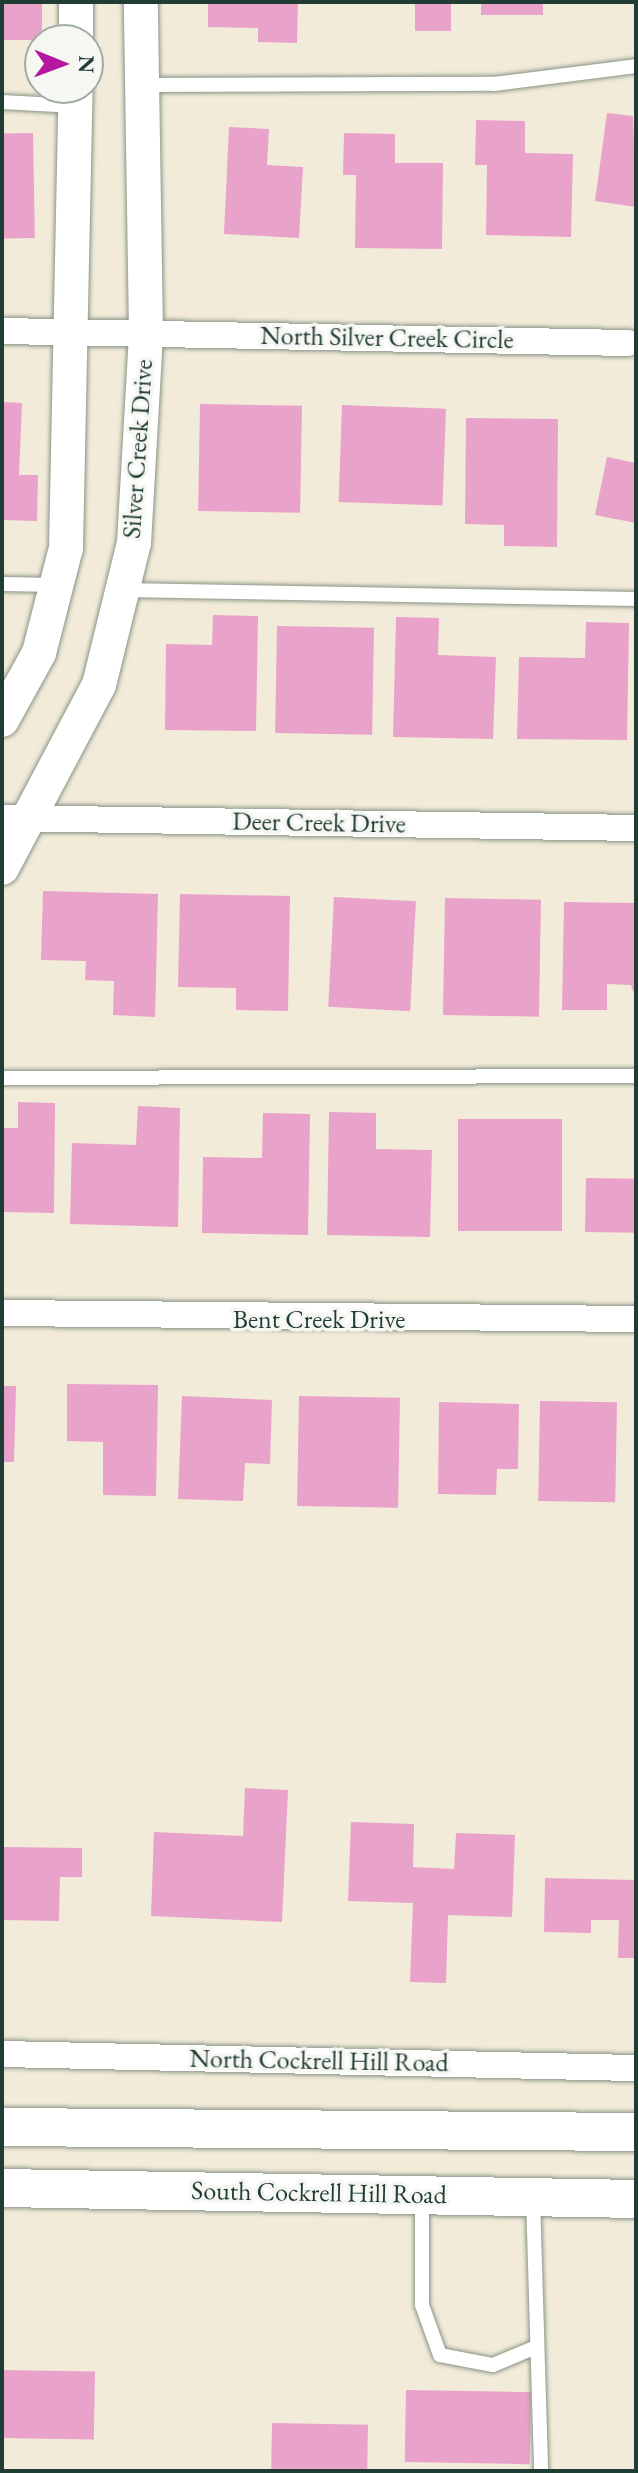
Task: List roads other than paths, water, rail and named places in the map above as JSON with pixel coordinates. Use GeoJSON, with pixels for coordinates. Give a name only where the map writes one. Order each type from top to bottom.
{"type":"FeatureCollection","features":[{"type":"Feature","properties":{"kind":"main road"},"geometry":{"type":"LineString","coordinates":[[2,2127],[636,2132]]}},
{"type":"Feature","properties":{"kind":"main road","name":"South Cockrell Hill Road"},"geometry":{"type":"LineString","coordinates":[[2,2188],[636,2199]]}},
{"type":"Feature","properties":{"kind":"street"},"geometry":{"type":"LineString","coordinates":[[76,2],[76,24]]}},
{"type":"Feature","properties":{"kind":"street","name":"Silver Creek Drive"},"geometry":{"type":"LineString","coordinates":[[2,868],[16,818],[99,685],[134,543],[146,333],[141,2]]}},
{"type":"Feature","properties":{"kind":"street"},"geometry":{"type":"LineString","coordinates":[[2,720],[39,653],[66,548],[74,332],[76,104]]}},
{"type":"Feature","properties":{"kind":"street","name":"North Silver Creek Circle"},"geometry":{"type":"LineString","coordinates":[[2,331],[628,343]]}},
{"type":"Feature","properties":{"kind":"street","name":"Deer Creek Drive"},"geometry":{"type":"LineString","coordinates":[[16,818],[636,828]]}},
{"type":"Feature","properties":{"kind":"street","name":"Bent Creek Drive"},"geometry":{"type":"LineString","coordinates":[[2,1313],[636,1319]]}},
{"type":"Feature","properties":{"kind":"street","name":"North Cockrell Hill Road"},"geometry":{"type":"LineString","coordinates":[[2,2054],[636,2068]]}},
{"type":"Feature","properties":{"kind":"lane"},"geometry":{"type":"LineString","coordinates":[[140,85],[494,84],[636,66]]}},
{"type":"Feature","properties":{"kind":"lane"},"geometry":{"type":"LineString","coordinates":[[2,102],[24,101]]}},
{"type":"Feature","properties":{"kind":"lane"},"geometry":{"type":"LineString","coordinates":[[2,584],[58,585]]}},
{"type":"Feature","properties":{"kind":"lane"},"geometry":{"type":"LineString","coordinates":[[123,590],[636,599]]}},
{"type":"Feature","properties":{"kind":"lane"},"geometry":{"type":"LineString","coordinates":[[2,1078],[636,1076]]}},
{"type":"Feature","properties":{"kind":"lane"},"geometry":{"type":"LineString","coordinates":[[422,2195],[422,2305],[440,2355],[493,2365],[536,2347]]}},
{"type":"Feature","properties":{"kind":"lane"},"geometry":{"type":"LineString","coordinates":[[533,2197],[541,2471]]}}]}
